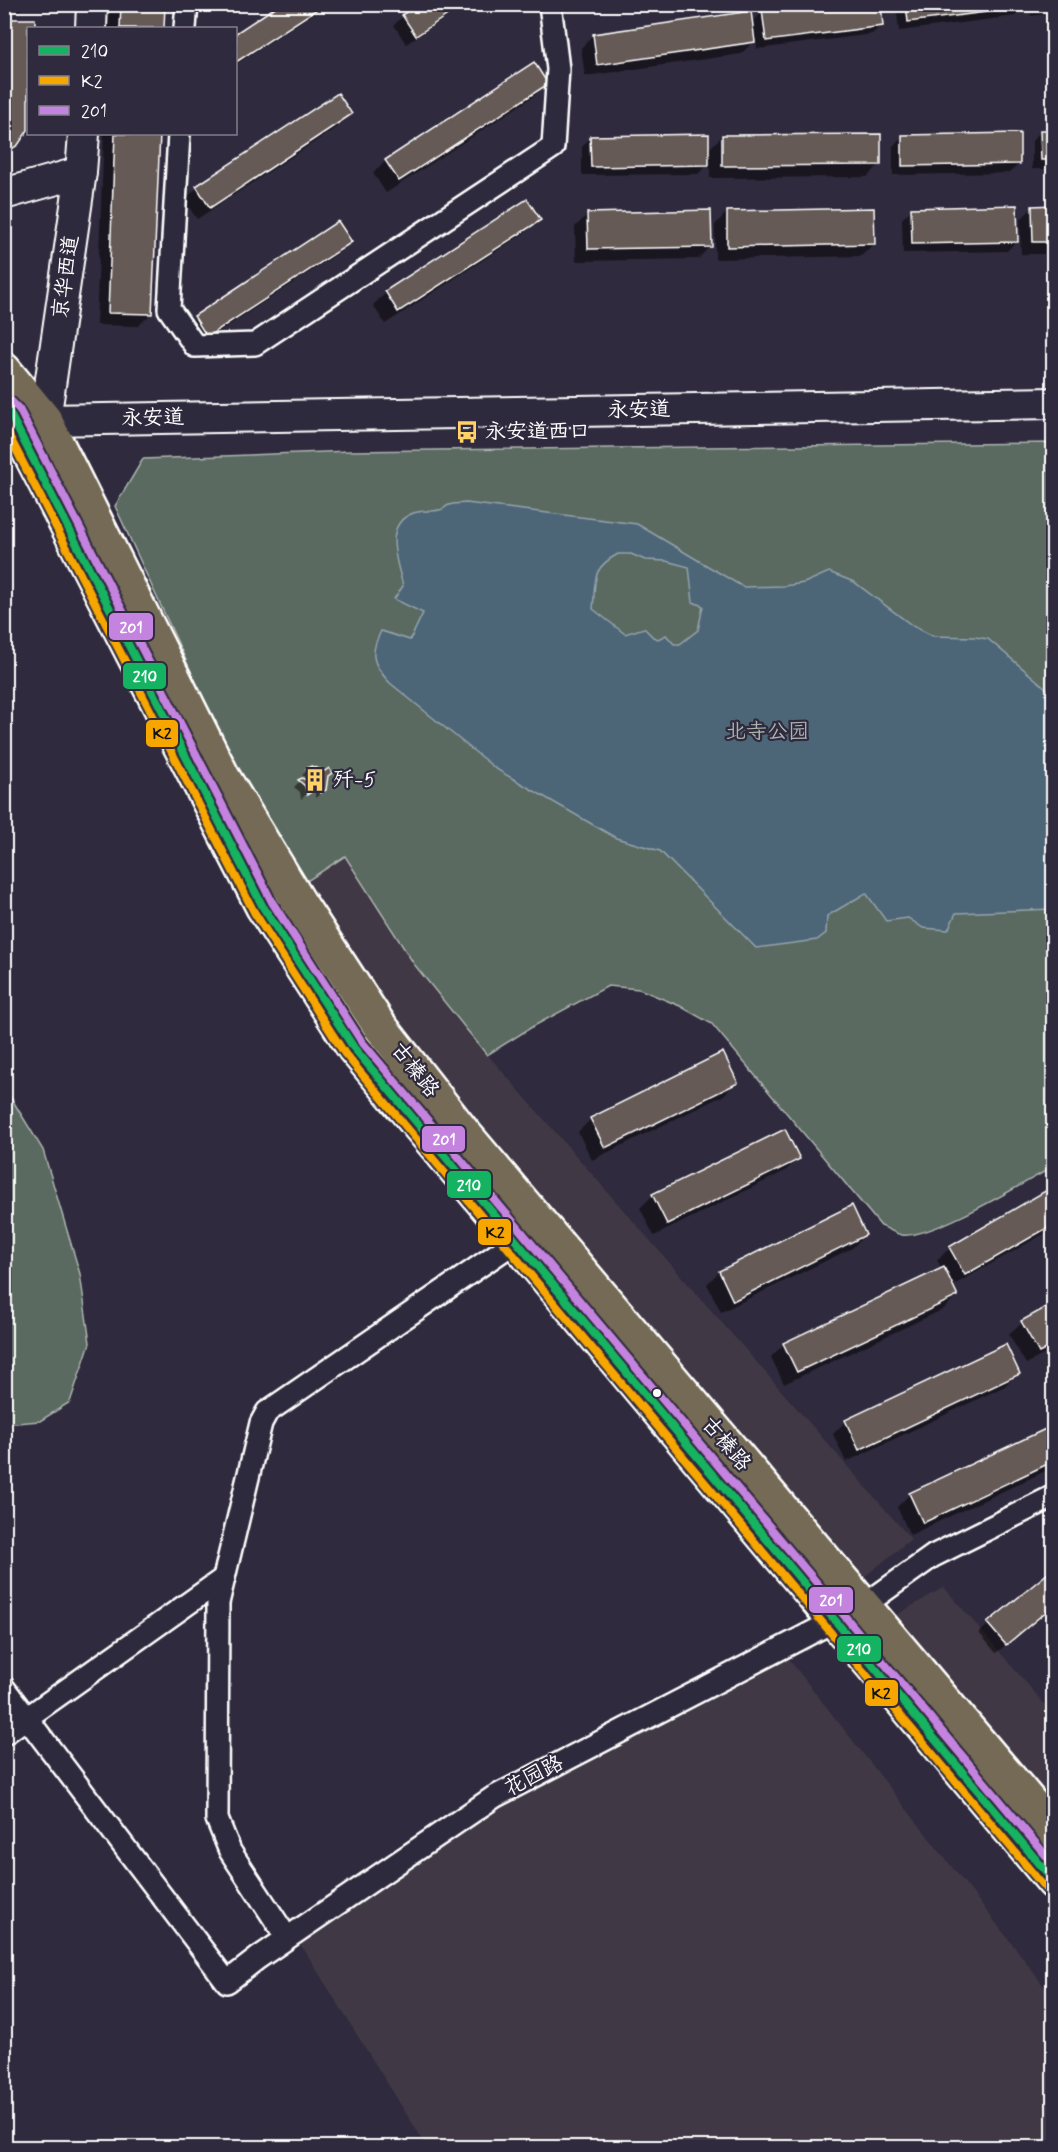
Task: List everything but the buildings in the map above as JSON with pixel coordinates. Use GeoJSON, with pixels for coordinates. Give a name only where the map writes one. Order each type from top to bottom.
{"type":"FeatureCollection","features":[{"type":"Feature","properties":{"kind":"main road"},"geometry":{"type":"LineString","coordinates":[[91,27],[92,4]]}},
{"type":"Feature","properties":{"kind":"main road","name":"京华西道"},"geometry":{"type":"LineString","coordinates":[[45,420],[81,172],[84,135]]}},
{"type":"Feature","properties":{"kind":"main road"},"geometry":{"type":"LineString","coordinates":[[4,194],[81,172]]}},
{"type":"Feature","properties":{"kind":"main road","name":"古榛路"},"geometry":{"type":"LineString","coordinates":[[4,370],[45,420],[223,777],[300,904],[379,1025],[462,1131],[528,1233],[834,1621],[1053,1882]]}},
{"type":"Feature","properties":{"kind":"main road","name":"永安道"},"geometry":{"type":"LineString","coordinates":[[6,412],[45,420],[1053,403]]}},
{"type":"Feature","properties":{"kind":"main road","name":"古榛路"},"geometry":{"type":"LineString","coordinates":[[6,412],[263,907],[354,1048],[528,1233],[863,1606],[1053,1832]]}},
{"type":"Feature","properties":{"kind":"street"},"geometry":{"type":"LineString","coordinates":[[185,27],[187,4]]}},
{"type":"Feature","properties":{"kind":"street"},"geometry":{"type":"LineString","coordinates":[[179,135],[169,309],[195,346],[255,344],[553,147],[558,69],[550,4]]}},
{"type":"Feature","properties":{"kind":"street"},"geometry":{"type":"LineString","coordinates":[[287,1938],[230,1851],[217,1819],[218,1603],[261,1424],[267,1412],[528,1233]]}},
{"type":"Feature","properties":{"kind":"street","name":"花园路"},"geometry":{"type":"LineString","coordinates":[[27,1719],[227,1982],[287,1938],[494,1797],[863,1606],[933,1556],[1053,1496]]}},
{"type":"Feature","properties":{"kind":"street"},"geometry":{"type":"LineString","coordinates":[[4,1734],[224,1578]]}},
{"type":"Feature","properties":{"kind":"street"},"geometry":{"type":"LineString","coordinates":[[4,1688],[27,1719]]}},
{"type":"Feature","properties":{"kind":"shaded area"},"geometry":{"type":"Polygon","coordinates":[[[345,856],[414,964],[467,1031],[911,1539],[862,1579],[467,1116],[372,996],[301,885],[345,856]]]}},
{"type":"Feature","properties":{"kind":"shaded area"},"geometry":{"type":"Polygon","coordinates":[[[944,1587],[1053,1714],[1053,1803],[895,1616],[944,1587]]]}},
{"type":"Feature","properties":{"kind":"shaded area"},"geometry":{"type":"Polygon","coordinates":[[[777,1644],[1018,1951],[1053,1999],[1053,2147],[427,2147],[288,1924],[486,1792],[777,1644]]]}},
{"type":"Feature","properties":{"kind":"green space","name":"北寺公园"},"geometry":{"type":"Polygon","coordinates":[[[1053,443],[1053,1167],[955,1219],[916,1234],[902,1235],[881,1226],[712,1024],[680,1006],[639,989],[608,986],[532,1027],[487,1055],[414,964],[345,856],[301,885],[245,789],[115,506],[143,459],[351,451],[1053,443]]]}},
{"type":"Feature","properties":{"kind":"green space"},"geometry":{"type":"Polygon","coordinates":[[[5,1088],[43,1150],[80,1274],[90,1343],[70,1402],[40,1421],[5,1424],[5,1088]]]}},
{"type":"Feature","properties":{"kind":"water"},"geometry":{"type":"Polygon","coordinates":[[[466,503],[637,524],[743,587],[804,583],[829,572],[854,582],[913,626],[933,636],[988,639],[1053,694],[1053,909],[956,913],[948,930],[923,928],[908,918],[886,921],[866,893],[827,916],[826,933],[817,940],[756,948],[660,851],[616,838],[496,769],[390,683],[379,670],[374,658],[375,646],[381,631],[410,640],[423,613],[394,599],[403,586],[394,546],[397,527],[411,514],[441,510],[451,504],[466,503]],[[618,554],[603,565],[596,577],[593,609],[625,634],[644,628],[653,637],[658,639],[666,635],[674,644],[680,644],[698,630],[703,606],[693,602],[689,567],[666,561],[645,560],[631,554],[618,554]]]}},
{"type":"Feature","properties":{"kind":"transit line","name":"201"},"geometry":{"type":"LineString","coordinates":[[11,401],[19,409],[272,902],[362,1042],[1054,1865]]}},
{"type":"Feature","properties":{"kind":"transit line","name":"210"},"geometry":{"type":"LineString","coordinates":[[4,408],[10,414],[263,907],[354,1048],[1054,1881]]}},
{"type":"Feature","properties":{"kind":"transit line","name":"K2"},"geometry":{"type":"LineString","coordinates":[[4,426],[254,912],[345,1054],[1046,1889]]}},
{"type":"Feature","properties":{"kind":"place","name":"永安道西口"},"geometry":{"type":"Point","coordinates":[467,432]}},
{"type":"Feature","properties":{"kind":"place","name":"歼-5"},"geometry":{"type":"Point","coordinates":[315,780]}}]}
